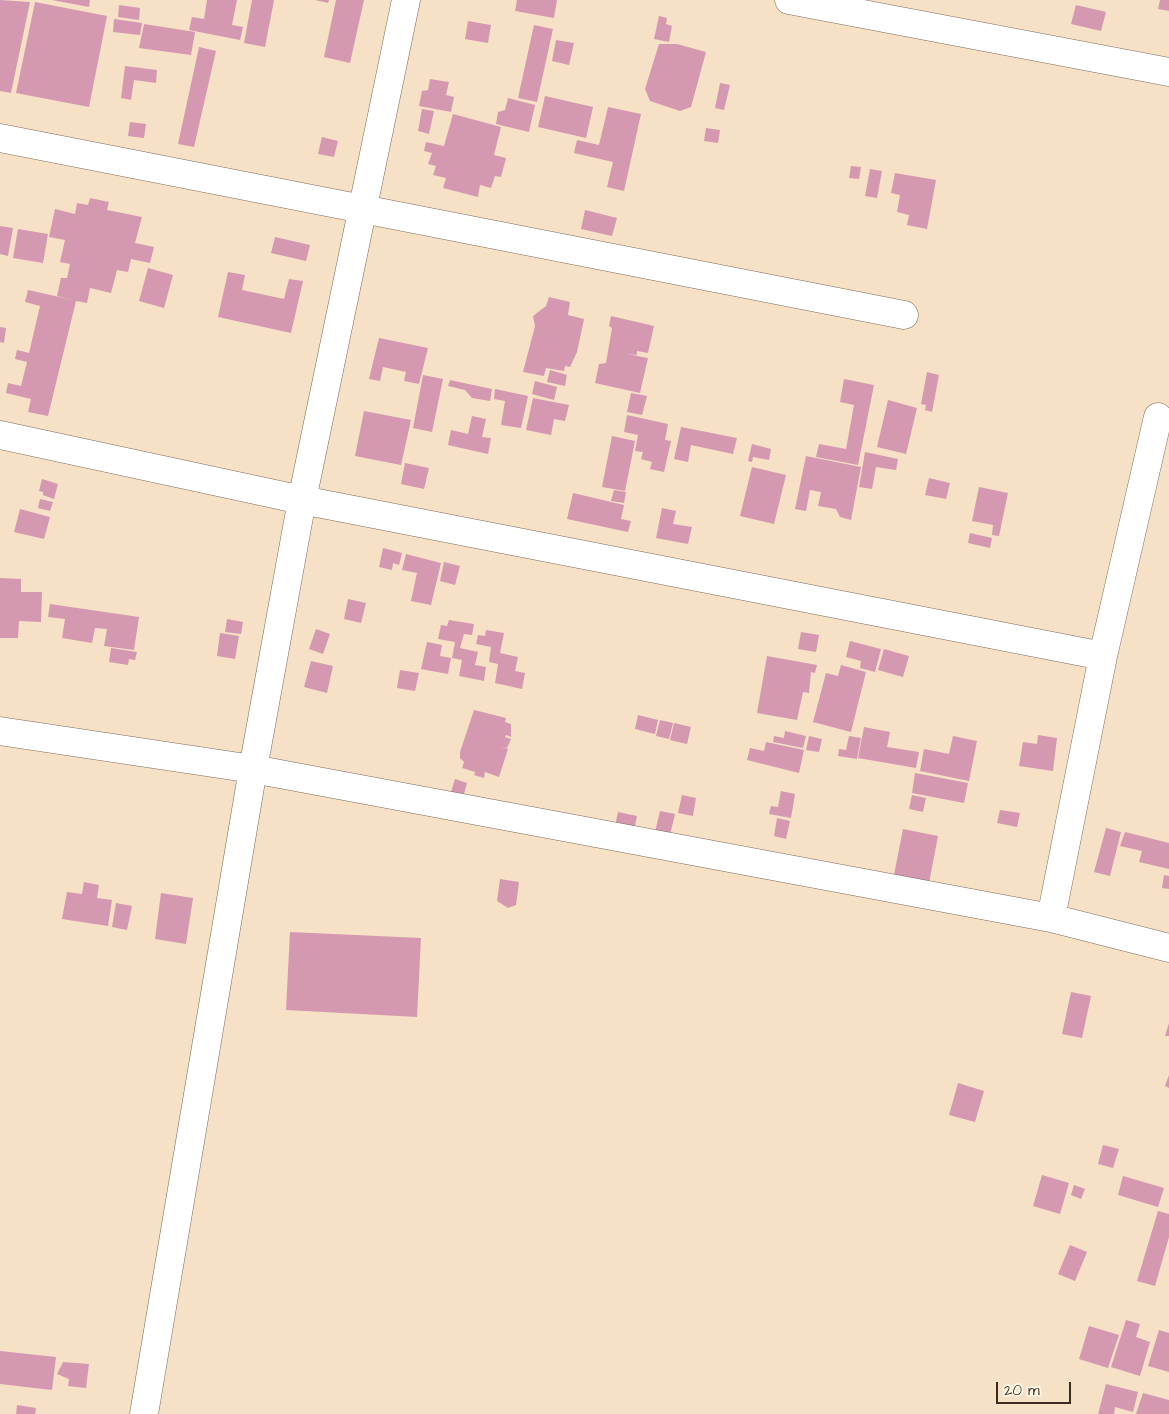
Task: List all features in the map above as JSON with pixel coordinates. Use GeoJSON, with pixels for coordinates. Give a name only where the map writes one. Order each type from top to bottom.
{"type":"FeatureCollection","features":[{"type":"Feature","properties":{"kind":"street"},"geometry":{"type":"LineString","coordinates":[[144,1414],[253,769],[302,500],[406,0]]}},
{"type":"Feature","properties":{"kind":"street"},"geometry":{"type":"LineString","coordinates":[[789,0],[1169,72]]}},
{"type":"Feature","properties":{"kind":"street"},"geometry":{"type":"LineString","coordinates":[[0,138],[904,315]]}},
{"type":"Feature","properties":{"kind":"street"},"geometry":{"type":"LineString","coordinates":[[1051,918],[1103,656],[1158,417]]}},
{"type":"Feature","properties":{"kind":"street"},"geometry":{"type":"LineString","coordinates":[[0,435],[302,500],[1103,656]]}},
{"type":"Feature","properties":{"kind":"street"},"geometry":{"type":"LineString","coordinates":[[0,732],[253,769],[1051,918],[1169,948]]}},
{"type":"Feature","properties":{"kind":"building"},"geometry":{"type":"Polygon","coordinates":[[[0,0],[30,2],[11,93],[0,91],[0,0]]]}},
{"type":"Feature","properties":{"kind":"building"},"geometry":{"type":"Polygon","coordinates":[[[52,0],[90,0],[89,7],[52,0]]]}},
{"type":"Feature","properties":{"kind":"building"},"geometry":{"type":"Polygon","coordinates":[[[207,0],[237,0],[232,25],[243,27],[240,40],[189,30],[192,17],[204,19],[207,0]]]}},
{"type":"Feature","properties":{"kind":"building"},"geometry":{"type":"Polygon","coordinates":[[[252,0],[274,0],[265,47],[244,43],[252,0]]]}},
{"type":"Feature","properties":{"kind":"building"},"geometry":{"type":"Polygon","coordinates":[[[315,0],[329,0],[328,3],[315,0]]]}},
{"type":"Feature","properties":{"kind":"building"},"geometry":{"type":"Polygon","coordinates":[[[336,0],[364,0],[350,63],[324,57],[336,0]]]}},
{"type":"Feature","properties":{"kind":"building"},"geometry":{"type":"Polygon","coordinates":[[[517,0],[557,0],[554,18],[515,11],[517,0]]]}},
{"type":"Feature","properties":{"kind":"building"},"geometry":{"type":"Polygon","coordinates":[[[1160,0],[1169,0],[1169,11],[1158,9],[1160,0]]]}},
{"type":"Feature","properties":{"kind":"building"},"geometry":{"type":"Polygon","coordinates":[[[35,2],[107,16],[89,107],[16,93],[35,2]]]}},
{"type":"Feature","properties":{"kind":"building"},"geometry":{"type":"Polygon","coordinates":[[[119,5],[140,8],[139,20],[118,17],[119,5]]]}},
{"type":"Feature","properties":{"kind":"building"},"geometry":{"type":"Polygon","coordinates":[[[1076,5],[1106,12],[1101,31],[1071,24],[1076,5]]]}},
{"type":"Feature","properties":{"kind":"building"},"geometry":{"type":"Polygon","coordinates":[[[659,16],[667,18],[666,24],[672,26],[669,42],[654,39],[659,16]]]}},
{"type":"Feature","properties":{"kind":"building"},"geometry":{"type":"Polygon","coordinates":[[[114,19],[142,23],[140,35],[113,32],[114,19]]]}},
{"type":"Feature","properties":{"kind":"building"},"geometry":{"type":"Polygon","coordinates":[[[468,21],[491,25],[488,43],[465,39],[468,21]]]}},
{"type":"Feature","properties":{"kind":"building"},"geometry":{"type":"Polygon","coordinates":[[[144,24],[195,32],[191,55],[139,48],[144,24]]]}},
{"type":"Feature","properties":{"kind":"building"},"geometry":{"type":"Polygon","coordinates":[[[534,25],[553,29],[537,102],[518,98],[534,25]]]}},
{"type":"Feature","properties":{"kind":"building"},"geometry":{"type":"Polygon","coordinates":[[[556,40],[574,43],[569,65],[552,61],[556,40]]]}},
{"type":"Feature","properties":{"kind":"building"},"geometry":{"type":"Polygon","coordinates":[[[659,44],[677,44],[706,52],[691,107],[680,111],[650,101],[645,89],[659,44]]]}},
{"type":"Feature","properties":{"kind":"building"},"geometry":{"type":"Polygon","coordinates":[[[199,47],[216,51],[194,147],[178,144],[199,47]]]}},
{"type":"Feature","properties":{"kind":"building"},"geometry":{"type":"Polygon","coordinates":[[[125,66],[157,70],[156,83],[134,80],[131,100],[121,98],[125,66]]]}},
{"type":"Feature","properties":{"kind":"building"},"geometry":{"type":"Polygon","coordinates":[[[430,79],[449,82],[446,95],[454,97],[451,112],[419,106],[422,91],[428,90],[430,79]]]}},
{"type":"Feature","properties":{"kind":"building"},"geometry":{"type":"Polygon","coordinates":[[[720,83],[730,85],[724,110],[715,108],[720,83]]]}},
{"type":"Feature","properties":{"kind":"building"},"geometry":{"type":"Polygon","coordinates":[[[545,96],[593,107],[586,138],[538,127],[545,96]]]}},
{"type":"Feature","properties":{"kind":"building"},"geometry":{"type":"Polygon","coordinates":[[[508,98],[535,105],[529,132],[496,124],[498,112],[505,110],[508,98]]]}},
{"type":"Feature","properties":{"kind":"building"},"geometry":{"type":"Polygon","coordinates":[[[608,107],[641,114],[624,191],[607,187],[613,162],[574,153],[577,140],[599,145],[608,107]]]}},
{"type":"Feature","properties":{"kind":"building"},"geometry":{"type":"Polygon","coordinates":[[[422,109],[434,111],[429,134],[418,131],[422,109]]]}},
{"type":"Feature","properties":{"kind":"building"},"geometry":{"type":"Polygon","coordinates":[[[453,114],[501,127],[494,155],[506,158],[501,177],[495,176],[491,188],[480,185],[478,197],[443,188],[446,178],[433,175],[436,166],[428,164],[432,153],[424,151],[426,142],[444,146],[453,114]]]}},
{"type":"Feature","properties":{"kind":"building"},"geometry":{"type":"Polygon","coordinates":[[[130,122],[146,124],[144,138],[128,136],[130,122]]]}},
{"type":"Feature","properties":{"kind":"building"},"geometry":{"type":"Polygon","coordinates":[[[706,128],[720,130],[718,143],[704,141],[706,128]]]}},
{"type":"Feature","properties":{"kind":"building"},"geometry":{"type":"Polygon","coordinates":[[[322,137],[338,141],[334,157],[318,154],[322,137]]]}},
{"type":"Feature","properties":{"kind":"building"},"geometry":{"type":"Polygon","coordinates":[[[851,166],[861,167],[859,179],[849,178],[851,166]]]}},
{"type":"Feature","properties":{"kind":"building"},"geometry":{"type":"Polygon","coordinates":[[[870,169],[882,171],[877,198],[865,196],[870,169]]]}},
{"type":"Feature","properties":{"kind":"building"},"geometry":{"type":"Polygon","coordinates":[[[895,173],[936,180],[927,229],[907,225],[909,215],[897,212],[900,195],[891,193],[895,173]]]}},
{"type":"Feature","properties":{"kind":"building"},"geometry":{"type":"Polygon","coordinates":[[[90,198],[109,202],[107,210],[142,217],[135,243],[154,247],[150,263],[131,259],[128,272],[117,270],[111,293],[90,288],[87,303],[76,301],[48,416],[28,412],[31,399],[6,393],[8,383],[21,386],[27,362],[15,359],[17,350],[29,353],[40,306],[25,302],[28,290],[73,300],[57,296],[61,278],[67,278],[70,264],[60,262],[65,240],[49,237],[55,209],[75,214],[77,203],[88,205],[90,198]]]}},
{"type":"Feature","properties":{"kind":"building"},"geometry":{"type":"Polygon","coordinates":[[[585,210],[617,218],[612,236],[581,229],[585,210]]]}},
{"type":"Feature","properties":{"kind":"building"},"geometry":{"type":"Polygon","coordinates":[[[0,226],[13,228],[8,256],[0,254],[0,226]]]}},
{"type":"Feature","properties":{"kind":"building"},"geometry":{"type":"Polygon","coordinates":[[[18,229],[48,234],[43,263],[13,258],[18,229]]]}},
{"type":"Feature","properties":{"kind":"building"},"geometry":{"type":"Polygon","coordinates":[[[275,237],[310,245],[306,261],[271,253],[275,237]]]}},
{"type":"Feature","properties":{"kind":"building"},"geometry":{"type":"Polygon","coordinates":[[[148,268],[173,275],[164,308],[139,301],[148,268]]]}},
{"type":"Feature","properties":{"kind":"building"},"geometry":{"type":"Polygon","coordinates":[[[228,272],[245,275],[242,290],[284,299],[289,279],[303,281],[291,333],[218,317],[228,272]]]}},
{"type":"Feature","properties":{"kind":"building"},"geometry":{"type":"Polygon","coordinates":[[[549,297],[570,302],[568,315],[584,319],[577,352],[570,367],[565,366],[564,371],[546,368],[544,376],[523,372],[535,326],[533,316],[546,306],[549,297]]]}},
{"type":"Feature","properties":{"kind":"building"},"geometry":{"type":"Polygon","coordinates":[[[611,316],[654,326],[648,353],[637,351],[637,355],[627,354],[648,358],[640,393],[595,383],[599,364],[606,363],[612,328],[609,326],[611,316]]]}},
{"type":"Feature","properties":{"kind":"building"},"geometry":{"type":"Polygon","coordinates":[[[0,327],[6,328],[4,343],[0,342],[0,327]]]}},
{"type":"Feature","properties":{"kind":"building"},"geometry":{"type":"Polygon","coordinates":[[[379,338],[428,348],[419,384],[404,381],[406,372],[383,367],[380,381],[369,379],[379,338]]]}},
{"type":"Feature","properties":{"kind":"building"},"geometry":{"type":"Polygon","coordinates":[[[550,370],[567,375],[565,386],[547,382],[550,370]]]}},
{"type":"Feature","properties":{"kind":"building"},"geometry":{"type":"Polygon","coordinates":[[[927,372],[939,375],[932,412],[925,410],[926,405],[921,404],[927,372]]]}},
{"type":"Feature","properties":{"kind":"building"},"geometry":{"type":"Polygon","coordinates":[[[423,375],[443,379],[432,432],[413,428],[423,375]]]}},
{"type":"Feature","properties":{"kind":"building"},"geometry":{"type":"Polygon","coordinates":[[[844,379],[874,385],[858,465],[816,457],[819,444],[846,449],[854,405],[840,402],[844,379]]]}},
{"type":"Feature","properties":{"kind":"building"},"geometry":{"type":"Polygon","coordinates":[[[450,380],[492,389],[490,401],[472,398],[465,390],[448,386],[450,380]]]}},
{"type":"Feature","properties":{"kind":"building"},"geometry":{"type":"Polygon","coordinates":[[[535,381],[557,387],[554,400],[532,394],[535,381]]]}},
{"type":"Feature","properties":{"kind":"building"},"geometry":{"type":"Polygon","coordinates":[[[495,389],[528,396],[521,428],[501,425],[505,401],[494,399],[495,389]]]}},
{"type":"Feature","properties":{"kind":"building"},"geometry":{"type":"Polygon","coordinates":[[[631,393],[647,396],[642,415],[627,412],[631,393]]]}},
{"type":"Feature","properties":{"kind":"building"},"geometry":{"type":"Polygon","coordinates":[[[533,398],[569,405],[565,421],[554,419],[551,435],[526,430],[533,398]]]}},
{"type":"Feature","properties":{"kind":"building"},"geometry":{"type":"Polygon","coordinates":[[[888,400],[917,408],[906,454],[877,447],[888,400]]]}},
{"type":"Feature","properties":{"kind":"building"},"geometry":{"type":"Polygon","coordinates":[[[364,411],[411,420],[401,465],[355,456],[364,411]]]}},
{"type":"Feature","properties":{"kind":"building"},"geometry":{"type":"Polygon","coordinates":[[[627,415],[668,424],[665,440],[671,441],[664,472],[650,469],[652,462],[641,459],[643,452],[635,451],[638,435],[624,432],[627,415]]]}},
{"type":"Feature","properties":{"kind":"building"},"geometry":{"type":"Polygon","coordinates":[[[472,416],[486,419],[482,437],[491,438],[488,454],[448,445],[451,430],[468,434],[472,416]]]}},
{"type":"Feature","properties":{"kind":"building"},"geometry":{"type":"Polygon","coordinates":[[[681,427],[737,438],[733,454],[691,445],[688,462],[674,459],[681,427]]]}},
{"type":"Feature","properties":{"kind":"building"},"geometry":{"type":"Polygon","coordinates":[[[612,436],[635,441],[625,491],[602,487],[612,436]]]}},
{"type":"Feature","properties":{"kind":"building"},"geometry":{"type":"Polygon","coordinates":[[[752,444],[771,449],[769,460],[753,457],[752,462],[748,461],[752,444]]]}},
{"type":"Feature","properties":{"kind":"building"},"geometry":{"type":"Polygon","coordinates":[[[865,452],[898,459],[896,470],[876,467],[872,489],[859,487],[865,452]]]}},
{"type":"Feature","properties":{"kind":"building"},"geometry":{"type":"Polygon","coordinates":[[[806,456],[861,467],[851,520],[840,517],[836,509],[818,506],[821,492],[810,490],[806,511],[795,509],[806,456]]]}},
{"type":"Feature","properties":{"kind":"building"},"geometry":{"type":"Polygon","coordinates":[[[405,463],[429,468],[424,489],[401,484],[405,463]]]}},
{"type":"Feature","properties":{"kind":"building"},"geometry":{"type":"Polygon","coordinates":[[[752,467],[786,475],[774,524],[740,516],[752,467]]]}},
{"type":"Feature","properties":{"kind":"building"},"geometry":{"type":"Polygon","coordinates":[[[929,478],[950,483],[946,499],[925,495],[929,478]]]}},
{"type":"Feature","properties":{"kind":"building"},"geometry":{"type":"Polygon","coordinates":[[[42,479],[58,484],[54,499],[43,495],[43,492],[39,491],[42,479]]]}},
{"type":"Feature","properties":{"kind":"building"},"geometry":{"type":"Polygon","coordinates":[[[979,487],[1008,493],[999,536],[992,535],[993,525],[972,521],[979,487]]]}},
{"type":"Feature","properties":{"kind":"building"},"geometry":{"type":"Polygon","coordinates":[[[614,490],[626,492],[624,503],[611,501],[614,490]]]}},
{"type":"Feature","properties":{"kind":"building"},"geometry":{"type":"Polygon","coordinates":[[[573,493],[624,505],[621,519],[631,521],[628,532],[567,519],[573,493]]]}},
{"type":"Feature","properties":{"kind":"building"},"geometry":{"type":"Polygon","coordinates":[[[40,499],[53,502],[50,511],[38,508],[40,499]]]}},
{"type":"Feature","properties":{"kind":"building"},"geometry":{"type":"Polygon","coordinates":[[[662,508],[676,511],[673,524],[692,527],[688,544],[656,538],[662,508]]]}},
{"type":"Feature","properties":{"kind":"building"},"geometry":{"type":"Polygon","coordinates":[[[20,509],[50,517],[44,539],[14,532],[20,509]]]}},
{"type":"Feature","properties":{"kind":"building"},"geometry":{"type":"Polygon","coordinates":[[[970,533],[992,538],[990,548],[968,543],[970,533]]]}},
{"type":"Feature","properties":{"kind":"building"},"geometry":{"type":"Polygon","coordinates":[[[383,548],[402,553],[399,565],[393,563],[392,570],[379,567],[383,548]]]}},
{"type":"Feature","properties":{"kind":"building"},"geometry":{"type":"Polygon","coordinates":[[[406,554],[441,563],[431,605],[411,601],[417,573],[402,570],[406,554]]]}},
{"type":"Feature","properties":{"kind":"building"},"geometry":{"type":"Polygon","coordinates":[[[444,562],[460,566],[455,585],[440,581],[444,562]]]}},
{"type":"Feature","properties":{"kind":"building"},"geometry":{"type":"Polygon","coordinates":[[[0,578],[21,579],[21,592],[42,592],[41,622],[19,621],[18,638],[0,638],[0,578]]]}},
{"type":"Feature","properties":{"kind":"building"},"geometry":{"type":"Polygon","coordinates":[[[348,599],[366,603],[361,623],[344,619],[348,599]]]}},
{"type":"Feature","properties":{"kind":"building"},"geometry":{"type":"Polygon","coordinates":[[[50,604],[139,617],[134,650],[104,646],[107,629],[95,628],[92,643],[62,638],[65,619],[48,617],[50,604]]]}},
{"type":"Feature","properties":{"kind":"building"},"geometry":{"type":"Polygon","coordinates":[[[227,619],[243,622],[241,634],[225,632],[227,619]]]}},
{"type":"Feature","properties":{"kind":"building"},"geometry":{"type":"Polygon","coordinates":[[[449,620],[474,624],[472,635],[464,634],[460,648],[478,652],[475,665],[486,667],[484,681],[459,676],[462,660],[452,658],[455,642],[438,639],[441,625],[447,626],[449,620]]]}},
{"type":"Feature","properties":{"kind":"building"},"geometry":{"type":"Polygon","coordinates":[[[316,629],[330,634],[323,654],[309,649],[316,629]]]}},
{"type":"Feature","properties":{"kind":"building"},"geometry":{"type":"Polygon","coordinates":[[[486,630],[504,633],[500,653],[518,657],[515,671],[525,673],[522,689],[495,683],[498,664],[489,662],[491,647],[476,644],[478,635],[485,636],[486,630]]]}},
{"type":"Feature","properties":{"kind":"building"},"geometry":{"type":"Polygon","coordinates":[[[801,632],[819,635],[816,652],[798,649],[801,632]]]}},
{"type":"Feature","properties":{"kind":"building"},"geometry":{"type":"Polygon","coordinates":[[[220,633],[239,636],[235,659],[217,656],[220,633]]]}},
{"type":"Feature","properties":{"kind":"building"},"geometry":{"type":"Polygon","coordinates":[[[850,641],[881,649],[875,672],[860,668],[861,661],[846,657],[850,641]]]}},
{"type":"Feature","properties":{"kind":"building"},"geometry":{"type":"Polygon","coordinates":[[[427,642],[442,645],[440,656],[451,658],[448,674],[421,669],[427,642]]]}},
{"type":"Feature","properties":{"kind":"building"},"geometry":{"type":"Polygon","coordinates":[[[111,648],[137,652],[135,660],[129,659],[128,665],[109,662],[111,648]]]}},
{"type":"Feature","properties":{"kind":"building"},"geometry":{"type":"Polygon","coordinates":[[[884,649],[909,656],[903,677],[878,670],[884,649]]]}},
{"type":"Feature","properties":{"kind":"building"},"geometry":{"type":"Polygon","coordinates":[[[767,656],[817,665],[815,673],[811,672],[809,693],[803,692],[797,720],[757,713],[767,656]]]}},
{"type":"Feature","properties":{"kind":"building"},"geometry":{"type":"Polygon","coordinates":[[[311,661],[333,666],[327,693],[304,687],[311,661]]]}},
{"type":"Feature","properties":{"kind":"building"},"geometry":{"type":"Polygon","coordinates":[[[841,665],[866,672],[851,732],[813,722],[826,673],[838,676],[841,665]]]}},
{"type":"Feature","properties":{"kind":"building"},"geometry":{"type":"Polygon","coordinates":[[[400,670],[419,673],[415,691],[397,688],[400,670]]]}},
{"type":"Feature","properties":{"kind":"building"},"geometry":{"type":"Polygon","coordinates":[[[474,710],[506,718],[505,722],[511,724],[511,737],[506,735],[505,737],[511,739],[507,748],[501,747],[508,749],[499,777],[485,772],[484,778],[474,775],[475,772],[462,768],[464,762],[460,758],[460,752],[474,710]]]}},
{"type":"Feature","properties":{"kind":"building"},"geometry":{"type":"Polygon","coordinates":[[[638,715],[658,720],[655,734],[635,729],[638,715]]]}},
{"type":"Feature","properties":{"kind":"building"},"geometry":{"type":"Polygon","coordinates":[[[660,720],[673,723],[669,739],[656,736],[660,720]]]}},
{"type":"Feature","properties":{"kind":"building"},"geometry":{"type":"Polygon","coordinates":[[[674,723],[691,727],[687,744],[670,740],[674,723]]]}},
{"type":"Feature","properties":{"kind":"building"},"geometry":{"type":"Polygon","coordinates":[[[864,727],[890,732],[887,747],[919,752],[916,768],[858,758],[864,727]]]}},
{"type":"Feature","properties":{"kind":"building"},"geometry":{"type":"Polygon","coordinates":[[[785,731],[806,736],[803,748],[773,742],[774,736],[784,738],[785,731]]]}},
{"type":"Feature","properties":{"kind":"building"},"geometry":{"type":"Polygon","coordinates":[[[1038,735],[1057,738],[1053,771],[1019,766],[1023,742],[1037,744],[1038,735]]]}},
{"type":"Feature","properties":{"kind":"building"},"geometry":{"type":"Polygon","coordinates":[[[809,736],[822,739],[819,752],[806,750],[809,736]]]}},
{"type":"Feature","properties":{"kind":"building"},"geometry":{"type":"Polygon","coordinates":[[[849,736],[861,738],[857,759],[838,756],[839,749],[846,750],[849,736]]]}},
{"type":"Feature","properties":{"kind":"building"},"geometry":{"type":"Polygon","coordinates":[[[953,736],[977,741],[969,781],[920,771],[924,749],[949,754],[953,736]]]}},
{"type":"Feature","properties":{"kind":"building"},"geometry":{"type":"Polygon","coordinates":[[[766,742],[804,750],[799,773],[747,760],[750,748],[764,751],[766,742]]]}},
{"type":"Feature","properties":{"kind":"building"},"geometry":{"type":"Polygon","coordinates":[[[915,773],[968,783],[964,803],[912,793],[915,773]]]}},
{"type":"Feature","properties":{"kind":"building"},"geometry":{"type":"Polygon","coordinates":[[[455,779],[467,783],[464,794],[451,792],[455,779]]]}},
{"type":"Feature","properties":{"kind":"building"},"geometry":{"type":"Polygon","coordinates":[[[781,791],[795,794],[791,818],[769,814],[771,806],[778,807],[781,791]]]}},
{"type":"Feature","properties":{"kind":"building"},"geometry":{"type":"Polygon","coordinates":[[[682,795],[696,798],[693,816],[678,813],[682,795]]]}},
{"type":"Feature","properties":{"kind":"building"},"geometry":{"type":"Polygon","coordinates":[[[912,795],[926,798],[923,812],[909,809],[912,795]]]}},
{"type":"Feature","properties":{"kind":"building"},"geometry":{"type":"Polygon","coordinates":[[[1000,810],[1020,813],[1017,827],[997,823],[1000,810]]]}},
{"type":"Feature","properties":{"kind":"building"},"geometry":{"type":"Polygon","coordinates":[[[660,811],[675,814],[670,835],[655,832],[660,811]]]}},
{"type":"Feature","properties":{"kind":"building"},"geometry":{"type":"Polygon","coordinates":[[[618,812],[637,816],[634,830],[615,826],[618,812]]]}},
{"type":"Feature","properties":{"kind":"building"},"geometry":{"type":"Polygon","coordinates":[[[777,818],[790,821],[786,839],[774,836],[777,818]]]}},
{"type":"Feature","properties":{"kind":"building"},"geometry":{"type":"Polygon","coordinates":[[[1106,828],[1121,832],[1110,876],[1094,872],[1106,828]]]}},
{"type":"Feature","properties":{"kind":"building"},"geometry":{"type":"Polygon","coordinates":[[[903,829],[938,836],[928,888],[893,880],[903,829]]]}},
{"type":"Feature","properties":{"kind":"building"},"geometry":{"type":"Polygon","coordinates":[[[1125,832],[1169,843],[1169,869],[1139,862],[1142,851],[1120,846],[1125,832]]]}},
{"type":"Feature","properties":{"kind":"building"},"geometry":{"type":"Polygon","coordinates":[[[1164,875],[1169,876],[1169,889],[1162,888],[1164,875]]]}},
{"type":"Feature","properties":{"kind":"building"},"geometry":{"type":"Polygon","coordinates":[[[500,879],[519,882],[516,905],[508,908],[497,901],[500,879]]]}},
{"type":"Feature","properties":{"kind":"building"},"geometry":{"type":"Polygon","coordinates":[[[84,882],[99,885],[97,898],[112,900],[108,926],[62,919],[67,892],[82,894],[84,882]]]}},
{"type":"Feature","properties":{"kind":"building"},"geometry":{"type":"Polygon","coordinates":[[[161,893],[193,898],[186,944],[155,939],[161,893]]]}},
{"type":"Feature","properties":{"kind":"building"},"geometry":{"type":"Polygon","coordinates":[[[116,903],[132,906],[127,930],[112,927],[116,903]]]}},
{"type":"Feature","properties":{"kind":"building"},"geometry":{"type":"Polygon","coordinates":[[[290,932],[421,938],[417,1017],[286,1010],[290,932]]]}},
{"type":"Feature","properties":{"kind":"building"},"geometry":{"type":"Polygon","coordinates":[[[1071,992],[1091,996],[1082,1038],[1062,1034],[1071,992]]]}},
{"type":"Feature","properties":{"kind":"building"},"geometry":{"type":"Polygon","coordinates":[[[1169,1023],[1169,1036],[1165,1036],[1169,1023]]]}},
{"type":"Feature","properties":{"kind":"building"},"geometry":{"type":"Polygon","coordinates":[[[1169,1075],[1169,1088],[1165,1086],[1169,1075]]]}},
{"type":"Feature","properties":{"kind":"building"},"geometry":{"type":"Polygon","coordinates":[[[958,1083],[984,1091],[975,1122],[949,1115],[958,1083]]]}},
{"type":"Feature","properties":{"kind":"building"},"geometry":{"type":"Polygon","coordinates":[[[1103,1145],[1119,1149],[1113,1168],[1098,1164],[1103,1145]]]}},
{"type":"Feature","properties":{"kind":"building"},"geometry":{"type":"Polygon","coordinates":[[[1042,1175],[1069,1183],[1060,1214],[1033,1206],[1042,1175]]]}},
{"type":"Feature","properties":{"kind":"building"},"geometry":{"type":"Polygon","coordinates":[[[1123,1176],[1164,1188],[1158,1207],[1118,1195],[1123,1176]]]}},
{"type":"Feature","properties":{"kind":"building"},"geometry":{"type":"Polygon","coordinates":[[[1074,1185],[1085,1189],[1081,1199],[1071,1195],[1074,1185]]]}},
{"type":"Feature","properties":{"kind":"building"},"geometry":{"type":"Polygon","coordinates":[[[1158,1211],[1169,1214],[1169,1237],[1155,1286],[1137,1281],[1158,1211]]]}},
{"type":"Feature","properties":{"kind":"building"},"geometry":{"type":"Polygon","coordinates":[[[1070,1245],[1087,1252],[1075,1281],[1058,1274],[1070,1245]]]}},
{"type":"Feature","properties":{"kind":"building"},"geometry":{"type":"Polygon","coordinates":[[[1126,1320],[1140,1324],[1136,1337],[1150,1342],[1140,1376],[1111,1367],[1126,1320]]]}},
{"type":"Feature","properties":{"kind":"building"},"geometry":{"type":"Polygon","coordinates":[[[1089,1326],[1119,1335],[1108,1368],[1079,1359],[1089,1326]]]}},
{"type":"Feature","properties":{"kind":"building"},"geometry":{"type":"Polygon","coordinates":[[[1159,1330],[1169,1333],[1169,1372],[1148,1366],[1159,1330]]]}},
{"type":"Feature","properties":{"kind":"building"},"geometry":{"type":"Polygon","coordinates":[[[0,1351],[56,1357],[52,1390],[0,1384],[0,1351]]]}},
{"type":"Feature","properties":{"kind":"building"},"geometry":{"type":"Polygon","coordinates":[[[63,1362],[89,1364],[86,1388],[68,1386],[69,1379],[57,1374],[63,1362]]]}},
{"type":"Feature","properties":{"kind":"building"},"geometry":{"type":"Polygon","coordinates":[[[1106,1384],[1138,1392],[1133,1412],[1115,1407],[1114,1414],[1098,1414],[1106,1384]]]}},
{"type":"Feature","properties":{"kind":"building"},"geometry":{"type":"Polygon","coordinates":[[[1143,1393],[1169,1400],[1169,1414],[1136,1414],[1143,1393]]]}},
{"type":"Feature","properties":{"kind":"building"},"geometry":{"type":"Polygon","coordinates":[[[17,1405],[36,1408],[35,1414],[16,1414],[17,1405]]]}}]}
